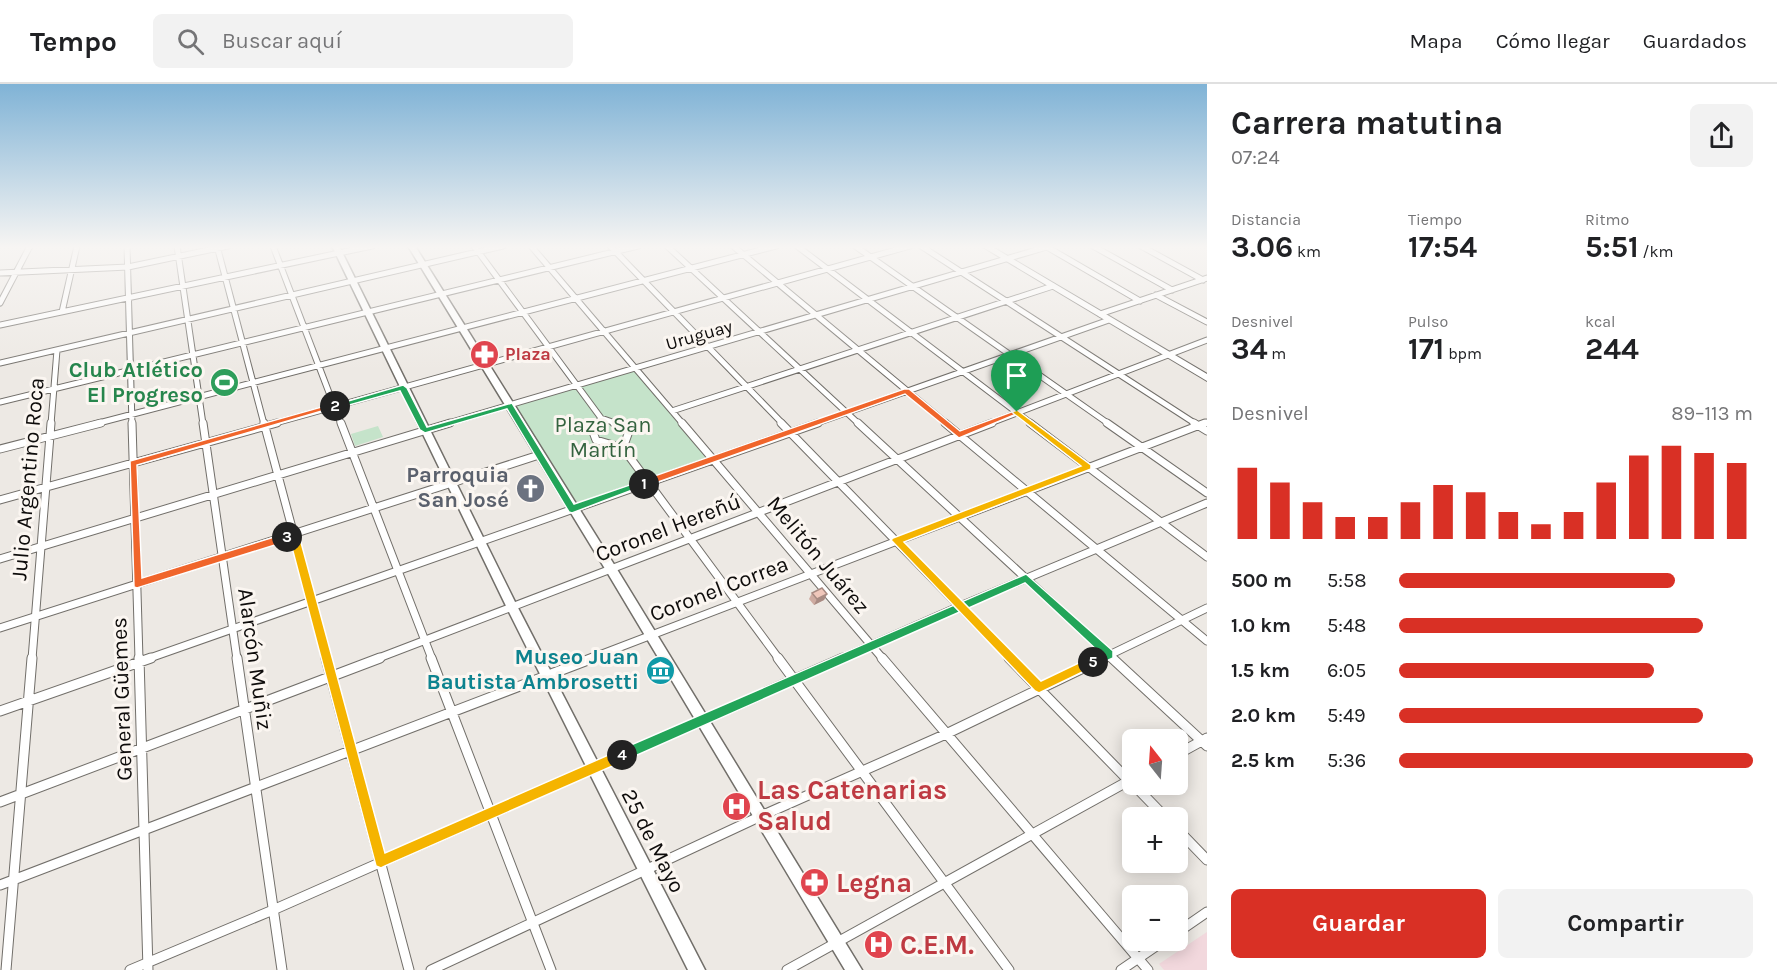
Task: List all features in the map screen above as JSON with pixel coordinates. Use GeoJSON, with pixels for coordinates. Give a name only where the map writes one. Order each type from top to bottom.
{"type":"FeatureCollection","features":[{"type":"Feature","properties":{"kind":"highway"},"geometry":{"type":"LineString","coordinates":[[1055,287],[1207,378]]}},
{"type":"Feature","properties":{"kind":"street"},"geometry":{"type":"LineString","coordinates":[[0,303],[8,287]]}},
{"type":"Feature","properties":{"kind":"street"},"geometry":{"type":"LineString","coordinates":[[62,312],[67,287]]}},
{"type":"Feature","properties":{"kind":"street","name":"General Güemes"},"geometry":{"type":"LineString","coordinates":[[129,287],[148,966]]}},
{"type":"Feature","properties":{"kind":"street"},"geometry":{"type":"LineString","coordinates":[[0,325],[176,287]]}},
{"type":"Feature","properties":{"kind":"street","name":"Alarcón Muñiz"},"geometry":{"type":"LineString","coordinates":[[183,287],[282,970]]}},
{"type":"Feature","properties":{"kind":"street"},"geometry":{"type":"LineString","coordinates":[[228,287],[409,970]]}},
{"type":"Feature","properties":{"kind":"street"},"geometry":{"type":"LineString","coordinates":[[289,287],[551,970]]}},
{"type":"Feature","properties":{"kind":"street"},"geometry":{"type":"LineString","coordinates":[[0,363],[325,287]]}},
{"type":"Feature","properties":{"kind":"street","name":"25 de Mayo"},"geometry":{"type":"LineString","coordinates":[[355,287],[512,607],[696,970]]}},
{"type":"Feature","properties":{"kind":"street"},"geometry":{"type":"LineString","coordinates":[[436,287],[572,509],[612,569],[854,970]]}},
{"type":"Feature","properties":{"kind":"street"},"geometry":{"type":"LineString","coordinates":[[0,402],[470,287]]}},
{"type":"Feature","properties":{"kind":"street"},"geometry":{"type":"LineString","coordinates":[[504,287],[601,418],[626,427],[628,434],[623,448]]}},
{"type":"Feature","properties":{"kind":"street","name":"Melitón Juárez"},"geometry":{"type":"LineString","coordinates":[[566,287],[1148,970]]}},
{"type":"Feature","properties":{"kind":"street"},"geometry":{"type":"LineString","coordinates":[[0,449],[616,287]]}},
{"type":"Feature","properties":{"kind":"street"},"geometry":{"type":"LineString","coordinates":[[651,287],[1122,772]]}},
{"type":"Feature","properties":{"kind":"street"},"geometry":{"type":"LineString","coordinates":[[712,287],[1205,741],[1188,749]]}},
{"type":"Feature","properties":{"kind":"street"},"geometry":{"type":"LineString","coordinates":[[0,500],[761,287]]}},
{"type":"Feature","properties":{"kind":"street"},"geometry":{"type":"LineString","coordinates":[[782,287],[1207,641]]}},
{"type":"Feature","properties":{"kind":"street"},"geometry":{"type":"LineString","coordinates":[[851,287],[1207,557]]}},
{"type":"Feature","properties":{"kind":"street","name":"Uruguay"},"geometry":{"type":"LineString","coordinates":[[0,559],[425,430],[911,287]]}},
{"type":"Feature","properties":{"kind":"street"},"geometry":{"type":"LineString","coordinates":[[913,287],[1207,493]]}},
{"type":"Feature","properties":{"kind":"street"},"geometry":{"type":"LineString","coordinates":[[985,287],[1207,431]]}},
{"type":"Feature","properties":{"kind":"street"},"geometry":{"type":"LineString","coordinates":[[672,411],[1049,287]]}},
{"type":"Feature","properties":{"kind":"street"},"geometry":{"type":"LineString","coordinates":[[1117,287],[1140,301]]}},
{"type":"Feature","properties":{"kind":"street"},"geometry":{"type":"LineString","coordinates":[[1167,287],[1172,290]]}},
{"type":"Feature","properties":{"kind":"street"},"geometry":{"type":"LineString","coordinates":[[1100,314],[1180,287]]}},
{"type":"Feature","properties":{"kind":"street"},"geometry":{"type":"LineString","coordinates":[[1156,295],[1207,322]]}},
{"type":"Feature","properties":{"kind":"street"},"geometry":{"type":"LineString","coordinates":[[0,711],[1109,320]]}},
{"type":"Feature","properties":{"kind":"street","name":"Coronel Hereñú"},"geometry":{"type":"LineString","coordinates":[[0,802],[1207,340]]}},
{"type":"Feature","properties":{"kind":"street","name":"Julio Argentino Roca"},"geometry":{"type":"LineString","coordinates":[[6,970],[57,350]]}},
{"type":"Feature","properties":{"kind":"street"},"geometry":{"type":"LineString","coordinates":[[601,418],[593,432],[596,440],[623,448],[1008,970]]}},
{"type":"Feature","properties":{"kind":"street","name":"Coronel Correa"},"geometry":{"type":"LineString","coordinates":[[0,885],[1207,422]]}},
{"type":"Feature","properties":{"kind":"street"},"geometry":{"type":"LineString","coordinates":[[0,628],[539,455]]}},
{"type":"Feature","properties":{"kind":"street"},"geometry":{"type":"LineString","coordinates":[[130,970],[148,966],[960,606],[1207,503]]}},
{"type":"Feature","properties":{"kind":"street"},"geometry":{"type":"LineString","coordinates":[[431,970],[761,816],[946,734],[1039,687],[1207,608]]}},
{"type":"Feature","properties":{"kind":"street"},"geometry":{"type":"LineString","coordinates":[[787,970],[1032,834],[1122,787]]}},
{"type":"Feature","properties":{"kind":"street"},"geometry":{"type":"LineString","coordinates":[[1144,795],[1156,807]]}},
{"type":"Feature","properties":{"kind":"street"},"geometry":{"type":"LineString","coordinates":[[1188,840],[1207,860]]}},
{"type":"Feature","properties":{"kind":"street"},"geometry":{"type":"LineString","coordinates":[[1188,925],[1207,912]]}},
{"type":"Feature","properties":{"kind":"street"},"geometry":{"type":"LineString","coordinates":[[1121,970],[1149,951]]}},
{"type":"Feature","properties":{"kind":"shaded area"},"geometry":{"type":"Polygon","coordinates":[[[1207,932],[1207,970],[1164,970],[1159,964],[1178,951],[1188,951],[1188,945],[1207,932]]]}},
{"type":"Feature","properties":{"kind":"green space","name":"Plaza San Martín"},"geometry":{"type":"Polygon","coordinates":[[[636,369],[713,459],[572,509],[510,405],[636,369]]]}},
{"type":"Feature","properties":{"kind":"green space"},"geometry":{"type":"Polygon","coordinates":[[[378,426],[383,437],[355,446],[351,434],[378,426]]]}},
{"type":"Feature","properties":{"kind":"building"},"geometry":{"type":"Polygon","coordinates":[[[822,588],[827,594],[817,599],[812,593],[822,588]]]}},
{"type":"Feature","properties":{"kind":"place","name":"Plaza"},"geometry":{"type":"Point","coordinates":[484,354]}},
{"type":"Feature","properties":{"kind":"place","name":"Club Atlético El Progreso"},"geometry":{"type":"Point","coordinates":[224,383]}},
{"type":"Feature","properties":{"kind":"place","name":"Parroquia San José"},"geometry":{"type":"Point","coordinates":[530,488]}},
{"type":"Feature","properties":{"kind":"place","name":"Museo Juan Bautista Ambrosetti"},"geometry":{"type":"Point","coordinates":[660,670]}},
{"type":"Feature","properties":{"kind":"place","name":"Las Catenarias Salud"},"geometry":{"type":"Point","coordinates":[736,806]}},
{"type":"Feature","properties":{"kind":"place","name":"Legna"},"geometry":{"type":"Point","coordinates":[815,883]}},
{"type":"Feature","properties":{"kind":"place","name":"C.E.M."},"geometry":{"type":"Point","coordinates":[879,945]}},
{"type":"Feature","properties":{"kind":"route"},"geometry":{"type":"LineString","coordinates":[[1017,412],[959,435],[907,391],[572,509],[510,405],[425,430],[403,388],[133,463],[137,584],[294,535],[381,862],[960,606],[1026,578],[1109,654],[1039,687],[960,606],[896,540],[1088,467],[1017,412]]}}]}
